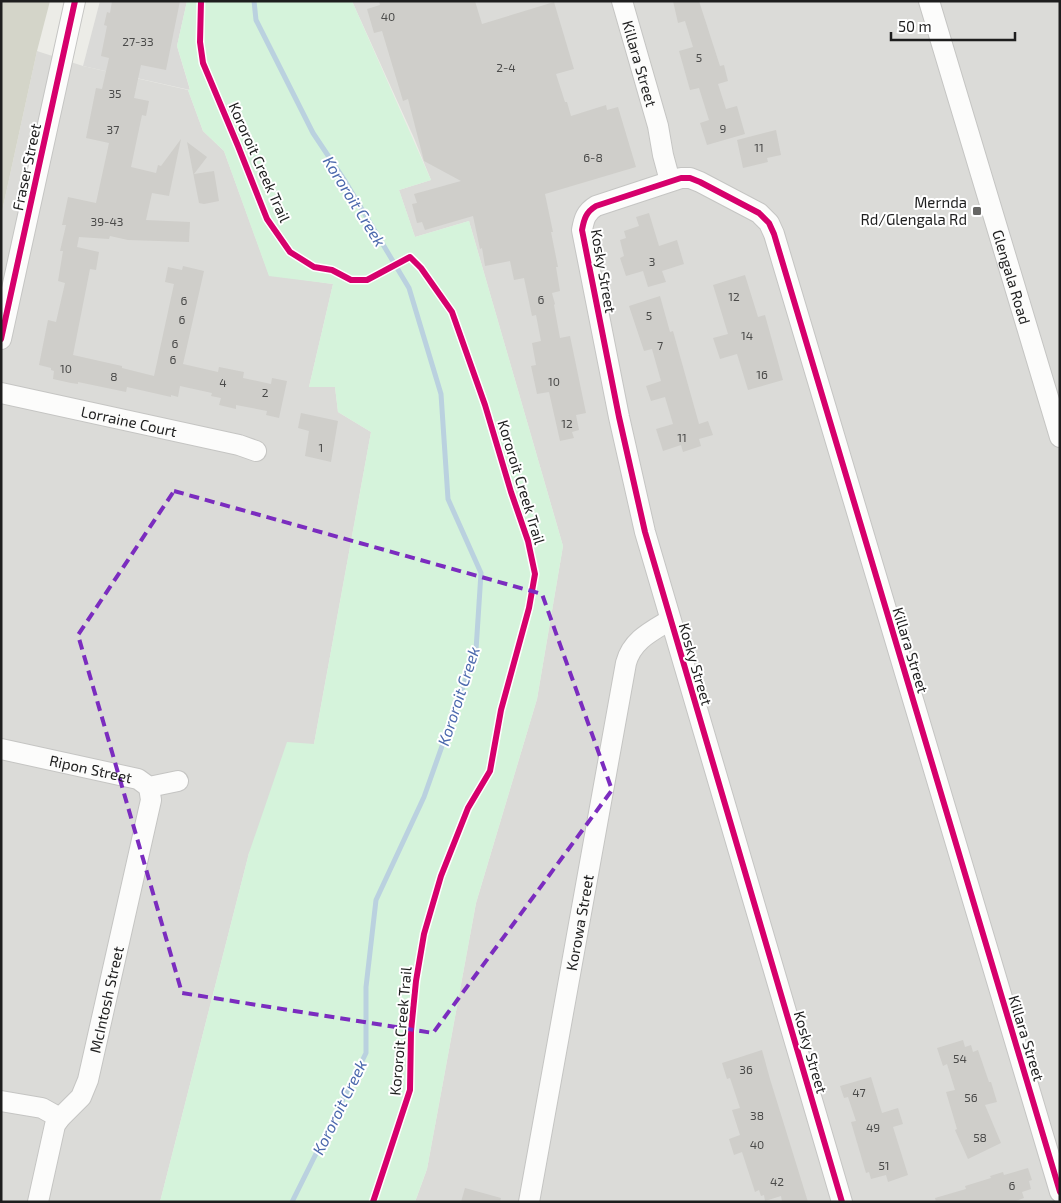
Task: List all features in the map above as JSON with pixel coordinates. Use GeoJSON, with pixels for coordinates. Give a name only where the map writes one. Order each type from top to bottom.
{"type":"FeatureCollection","features":[{"type":"Feature","properties":{"kind":"street","name":"Fraser Street"},"geometry":{"type":"LineString","coordinates":[[1,339],[74,1]]}},
{"type":"Feature","properties":{"kind":"street","name":"Killara Street"},"geometry":{"type":"LineString","coordinates":[[622,1],[658,126],[663,155],[676,180],[690,178],[759,213],[769,223],[774,234],[1060,1192]]}},
{"type":"Feature","properties":{"kind":"street","name":"Glengala Road"},"geometry":{"type":"LineString","coordinates":[[929,1],[1060,437]]}},
{"type":"Feature","properties":{"kind":"street","name":"Kosky Street"},"geometry":{"type":"LineString","coordinates":[[676,180],[596,206],[589,210],[582,230],[645,532],[842,1202]]}},
{"type":"Feature","properties":{"kind":"street","name":"Lorraine Court"},"geometry":{"type":"LineString","coordinates":[[1,393],[256,450]]}},
{"type":"Feature","properties":{"kind":"street","name":"Korowa Street"},"geometry":{"type":"LineString","coordinates":[[529,1202],[628,654],[633,646],[645,635],[672,628]]}},
{"type":"Feature","properties":{"kind":"street","name":"Ripon Street"},"geometry":{"type":"LineString","coordinates":[[1,749],[138,779],[149,788],[178,781]]}},
{"type":"Feature","properties":{"kind":"street","name":"McIntosh Street"},"geometry":{"type":"LineString","coordinates":[[58,1122],[81,1097],[88,1080],[151,800],[149,788]]}},
{"type":"Feature","properties":{"kind":"street"},"geometry":{"type":"LineString","coordinates":[[1,1100],[22,1105],[37,1116],[58,1122],[38,1202]]}},
{"type":"Feature","properties":{"kind":"highlighted area"},"geometry":{"type":"Polygon","coordinates":[[[174,491],[542,594],[612,790],[433,1033],[182,993],[78,635],[174,491]]]}},
{"type":"Feature","properties":{"kind":"shaded area"},"geometry":{"type":"Polygon","coordinates":[[[1,1],[50,1],[37,51],[1,216],[1,1]]]}},
{"type":"Feature","properties":{"kind":"shaded area"},"geometry":{"type":"Polygon","coordinates":[[[100,1],[187,1],[177,46],[190,90],[83,66],[100,1]]]}},
{"type":"Feature","properties":{"kind":"shaded area"},"geometry":{"type":"Polygon","coordinates":[[[352,1],[1060,1],[1060,1202],[415,1202],[427,1169],[476,903],[537,699],[563,546],[469,221],[415,237],[399,190],[431,180],[352,1]]]}},
{"type":"Feature","properties":{"kind":"shaded area"},"geometry":{"type":"Polygon","coordinates":[[[37,51],[83,66],[188,90],[203,131],[224,151],[269,275],[333,284],[309,387],[335,387],[338,412],[371,432],[314,744],[249,853],[160,1202],[1,1202],[1,216],[37,51]]]}},
{"type":"Feature","properties":{"kind":"green space"},"geometry":{"type":"Polygon","coordinates":[[[187,1],[352,1],[431,180],[399,190],[415,237],[469,221],[563,546],[537,699],[476,903],[427,1169],[415,1202],[160,1202],[249,853],[287,742],[314,744],[371,432],[338,412],[335,387],[309,387],[333,284],[269,276],[224,151],[203,131],[188,90],[190,89],[177,46],[187,1]]]}},
{"type":"Feature","properties":{"kind":"building"},"geometry":{"type":"Polygon","coordinates":[[[112,1],[180,1],[166,70],[141,65],[134,98],[149,101],[146,116],[142,115],[131,167],[156,173],[158,165],[161,166],[181,139],[169,196],[152,193],[146,220],[190,222],[189,242],[128,240],[110,236],[109,239],[79,237],[77,247],[99,252],[96,270],[90,269],[73,355],[122,366],[122,368],[154,376],[174,284],[165,282],[168,267],[182,270],[183,266],[204,271],[183,364],[218,372],[219,367],[244,372],[243,378],[271,384],[272,378],[287,381],[279,418],[266,415],[267,411],[236,405],[236,409],[219,405],[221,398],[211,396],[212,393],[180,386],[178,397],[171,395],[171,397],[127,387],[126,392],[78,382],[78,384],[71,383],[53,379],[54,371],[51,368],[39,365],[48,320],[56,322],[65,283],[58,281],[63,251],[60,251],[66,225],[62,225],[68,197],[96,203],[109,143],[86,138],[96,88],[102,89],[109,58],[101,56],[107,26],[104,25],[107,12],[110,13],[112,1]]]}},
{"type":"Feature","properties":{"kind":"building"},"geometry":{"type":"Polygon","coordinates":[[[379,1],[475,1],[482,24],[554,2],[574,69],[556,74],[571,116],[606,105],[607,110],[618,107],[636,167],[545,194],[558,267],[556,267],[560,291],[552,293],[560,338],[570,336],[586,413],[576,415],[579,430],[572,432],[574,438],[560,441],[549,392],[537,394],[531,366],[536,365],[532,343],[541,341],[536,315],[532,316],[524,278],[514,280],[510,261],[485,266],[473,216],[425,230],[422,222],[417,223],[412,204],[417,203],[414,194],[461,181],[424,161],[408,99],[403,101],[382,31],[374,33],[367,9],[380,5],[379,1]]]}},
{"type":"Feature","properties":{"kind":"building"},"geometry":{"type":"Polygon","coordinates":[[[673,1],[699,1],[720,66],[724,65],[728,81],[718,84],[726,109],[737,106],[745,134],[707,145],[700,123],[709,120],[699,88],[690,90],[679,51],[693,47],[685,21],[678,23],[673,1]]]}},
{"type":"Feature","properties":{"kind":"building"},"geometry":{"type":"Polygon","coordinates":[[[776,130],[781,155],[767,158],[768,162],[743,168],[737,140],[776,130]]]}},
{"type":"Feature","properties":{"kind":"building"},"geometry":{"type":"Polygon","coordinates":[[[187,142],[207,157],[194,174],[214,171],[219,201],[199,203],[187,142]]]}},
{"type":"Feature","properties":{"kind":"building"},"geometry":{"type":"Polygon","coordinates":[[[649,213],[659,246],[677,240],[684,264],[662,271],[666,282],[648,287],[643,271],[626,276],[620,258],[624,256],[620,240],[626,238],[624,231],[639,226],[636,217],[649,213]]]}},
{"type":"Feature","properties":{"kind":"building"},"geometry":{"type":"Polygon","coordinates":[[[745,275],[758,317],[765,315],[783,380],[748,390],[737,354],[720,359],[713,338],[728,334],[713,285],[745,275]]]}},
{"type":"Feature","properties":{"kind":"building"},"geometry":{"type":"Polygon","coordinates":[[[660,296],[670,332],[673,331],[699,424],[708,421],[713,435],[699,439],[701,446],[683,452],[681,445],[663,451],[656,429],[673,424],[665,397],[651,401],[646,386],[661,381],[652,349],[644,351],[629,306],[660,296]]]}},
{"type":"Feature","properties":{"kind":"building"},"geometry":{"type":"Polygon","coordinates":[[[301,413],[338,421],[331,462],[305,456],[309,431],[298,428],[301,413]]]}},
{"type":"Feature","properties":{"kind":"building"},"geometry":{"type":"Polygon","coordinates":[[[963,1040],[965,1047],[971,1045],[973,1052],[978,1050],[989,1082],[991,1082],[997,1102],[985,1105],[1001,1143],[968,1159],[955,1130],[957,1129],[946,1092],[955,1090],[947,1064],[943,1066],[937,1048],[963,1040]]]}},
{"type":"Feature","properties":{"kind":"building"},"geometry":{"type":"Polygon","coordinates":[[[762,1050],[808,1202],[782,1202],[781,1196],[765,1201],[764,1195],[761,1196],[759,1190],[755,1192],[742,1152],[734,1155],[729,1139],[740,1135],[732,1110],[740,1108],[730,1078],[727,1079],[722,1063],[762,1050]]]}},
{"type":"Feature","properties":{"kind":"building"},"geometry":{"type":"Polygon","coordinates":[[[871,1077],[882,1113],[898,1108],[903,1124],[893,1127],[908,1175],[888,1182],[886,1175],[871,1179],[869,1172],[866,1173],[851,1122],[856,1121],[848,1097],[844,1098],[840,1086],[871,1077]]]}},
{"type":"Feature","properties":{"kind":"building"},"geometry":{"type":"Polygon","coordinates":[[[1028,1168],[1032,1180],[1029,1181],[1031,1189],[1022,1192],[1024,1198],[1013,1202],[936,1202],[935,1198],[966,1189],[965,1186],[991,1178],[990,1176],[1003,1172],[1004,1175],[1028,1168]]]}},
{"type":"Feature","properties":{"kind":"building"},"geometry":{"type":"Polygon","coordinates":[[[465,1188],[501,1198],[500,1202],[461,1202],[465,1188]]]}},
{"type":"Feature","properties":{"kind":"waterway","name":"Kororoit Creek"},"geometry":{"type":"LineString","coordinates":[[254,1],[256,20],[313,133],[345,181],[409,288],[441,394],[448,499],[481,573],[476,650],[424,797],[376,900],[366,987],[366,1053],[292,1202]]}},
{"type":"Feature","properties":{"kind":"cycle path"},"geometry":{"type":"LineString","coordinates":[[1,339],[75,1]]}},
{"type":"Feature","properties":{"kind":"cycle path","name":"Kororoit Creek Trail"},"geometry":{"type":"LineString","coordinates":[[201,1],[200,42],[203,63],[267,219],[290,252],[314,267],[332,270],[351,280],[367,280],[410,257],[421,268],[452,312],[485,405],[528,541],[535,574],[529,608],[501,710],[490,771],[468,808],[441,876],[424,934],[416,981],[411,1031],[410,1090],[373,1202]]}},
{"type":"Feature","properties":{"kind":"cycle path"},"geometry":{"type":"LineString","coordinates":[[842,1202],[645,532],[619,417],[582,230],[586,216],[596,206],[681,178],[690,178],[700,182],[759,213],[769,223],[774,234],[1060,1192]]}},
{"type":"Feature","properties":{"kind":"place","name":"Mernda Rd/Glengala Rd"},"geometry":{"type":"Point","coordinates":[977,211]}}]}
